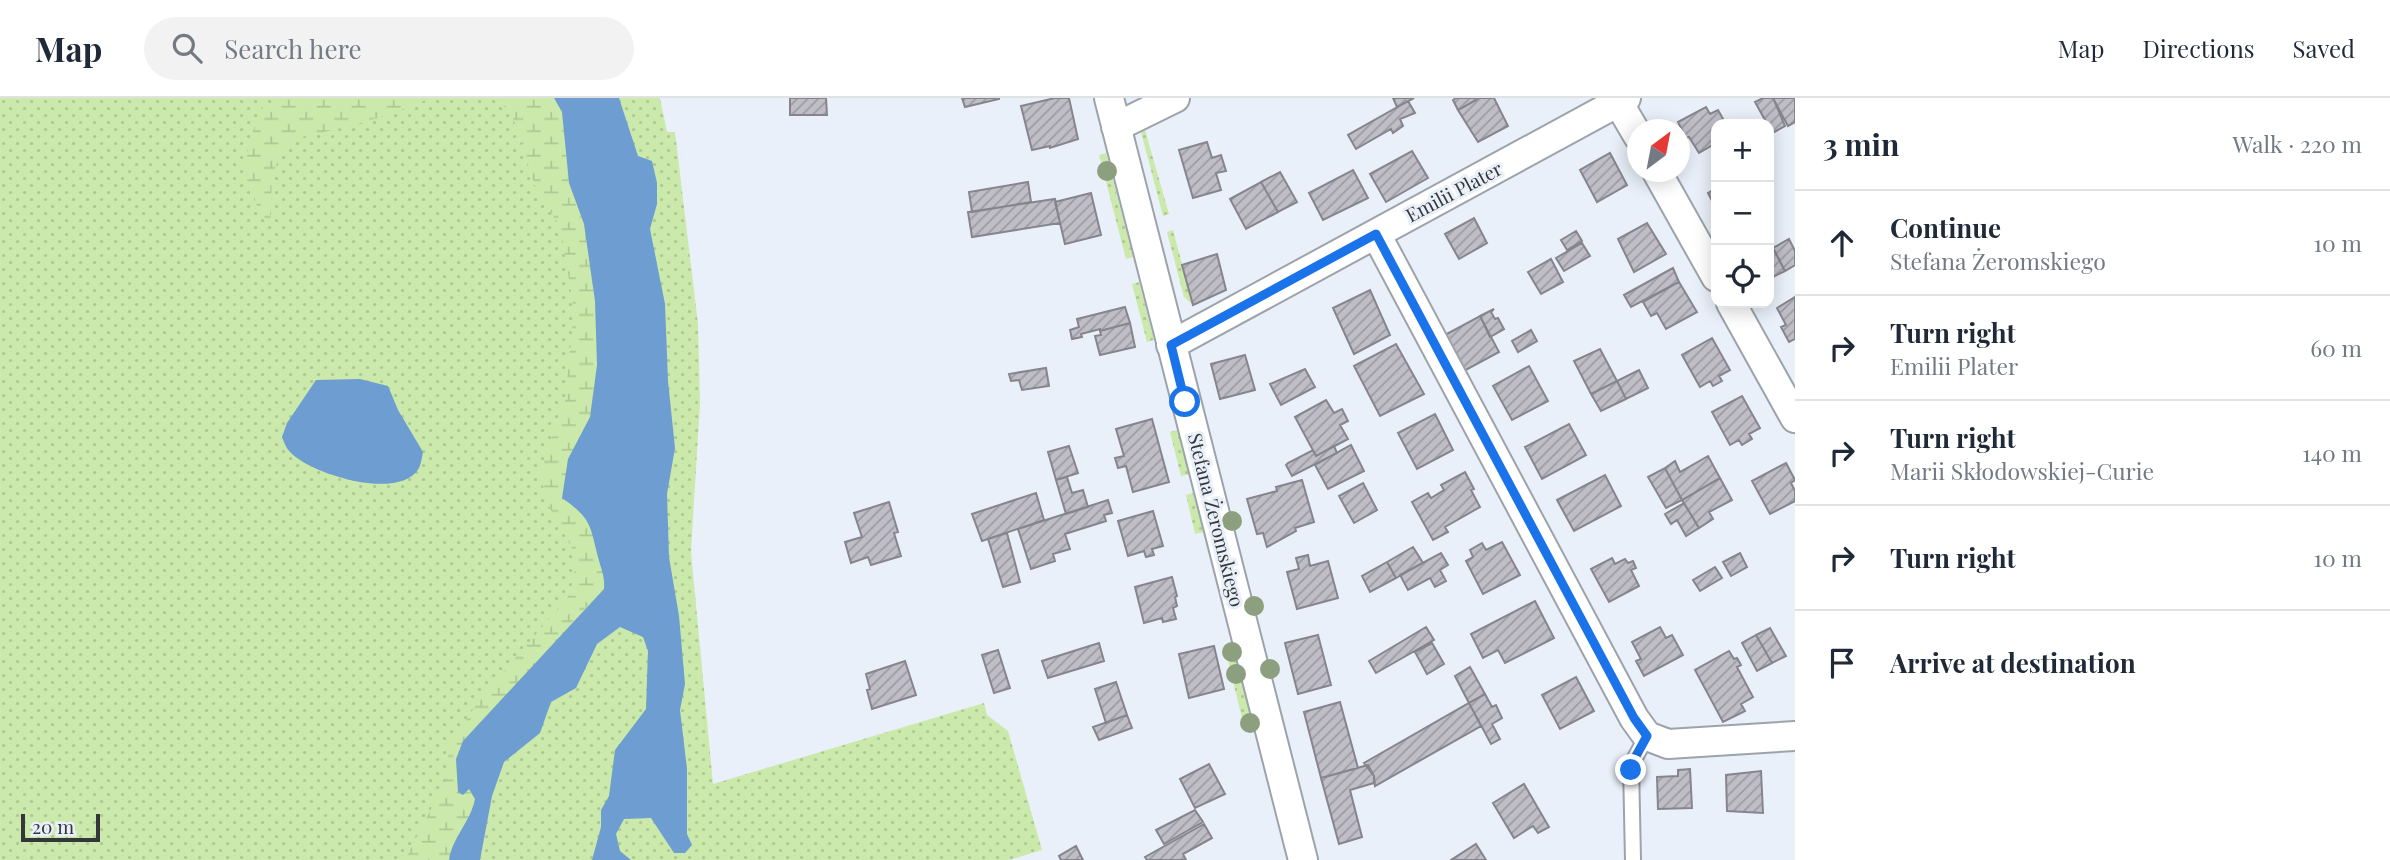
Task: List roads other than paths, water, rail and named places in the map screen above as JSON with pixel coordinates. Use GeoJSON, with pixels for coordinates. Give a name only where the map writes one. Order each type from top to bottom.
{"type":"FeatureCollection","features":[{"type":"Feature","properties":{"kind":"street","name":"Stefana Żeromskiego"},"geometry":{"type":"LineString","coordinates":[[1109,98],[1303,860]]}},
{"type":"Feature","properties":{"kind":"street"},"geometry":{"type":"LineString","coordinates":[[1116,127],[1175,98]]}},
{"type":"Feature","properties":{"kind":"street"},"geometry":{"type":"LineString","coordinates":[[1622,100],[1630,119]]}},
{"type":"Feature","properties":{"kind":"street","name":"Emilii Plater"},"geometry":{"type":"LineString","coordinates":[[1171,345],[1622,100]]}},
{"type":"Feature","properties":{"kind":"street"},"geometry":{"type":"LineString","coordinates":[[1663,182],[1711,268]]}},
{"type":"Feature","properties":{"kind":"street"},"geometry":{"type":"LineString","coordinates":[[1376,234],[1634,718],[1647,736],[1668,744],[1795,736]]}},
{"type":"Feature","properties":{"kind":"street"},"geometry":{"type":"LineString","coordinates":[[1734,308],[1795,418]]}},
{"type":"Feature","properties":{"kind":"lane"},"geometry":{"type":"LineString","coordinates":[[1633,860],[1631,765],[1647,736]]}},
{"type":"Feature","properties":{"kind":"water"},"geometry":{"type":"Polygon","coordinates":[[[554,98],[619,98],[638,156],[652,161],[657,183],[657,204],[650,229],[665,304],[668,381],[675,448],[667,494],[669,557],[679,616],[685,684],[680,710],[687,769],[687,834],[692,845],[685,853],[674,853],[651,818],[624,819],[616,834],[620,851],[631,860],[592,860],[601,827],[601,810],[609,796],[615,750],[646,709],[648,651],[643,637],[620,627],[597,644],[576,688],[551,702],[540,733],[504,762],[492,796],[480,860],[449,860],[475,799],[469,789],[463,795],[458,792],[456,759],[463,741],[604,589],[604,580],[588,523],[579,511],[562,498],[568,459],[590,417],[597,365],[595,301],[584,224],[569,183],[562,112],[554,98]]]}},
{"type":"Feature","properties":{"kind":"water"},"geometry":{"type":"Polygon","coordinates":[[[360,379],[388,386],[398,410],[423,452],[419,468],[409,478],[394,483],[375,484],[335,476],[301,460],[285,445],[282,437],[287,423],[316,380],[360,379]]]}}]}
